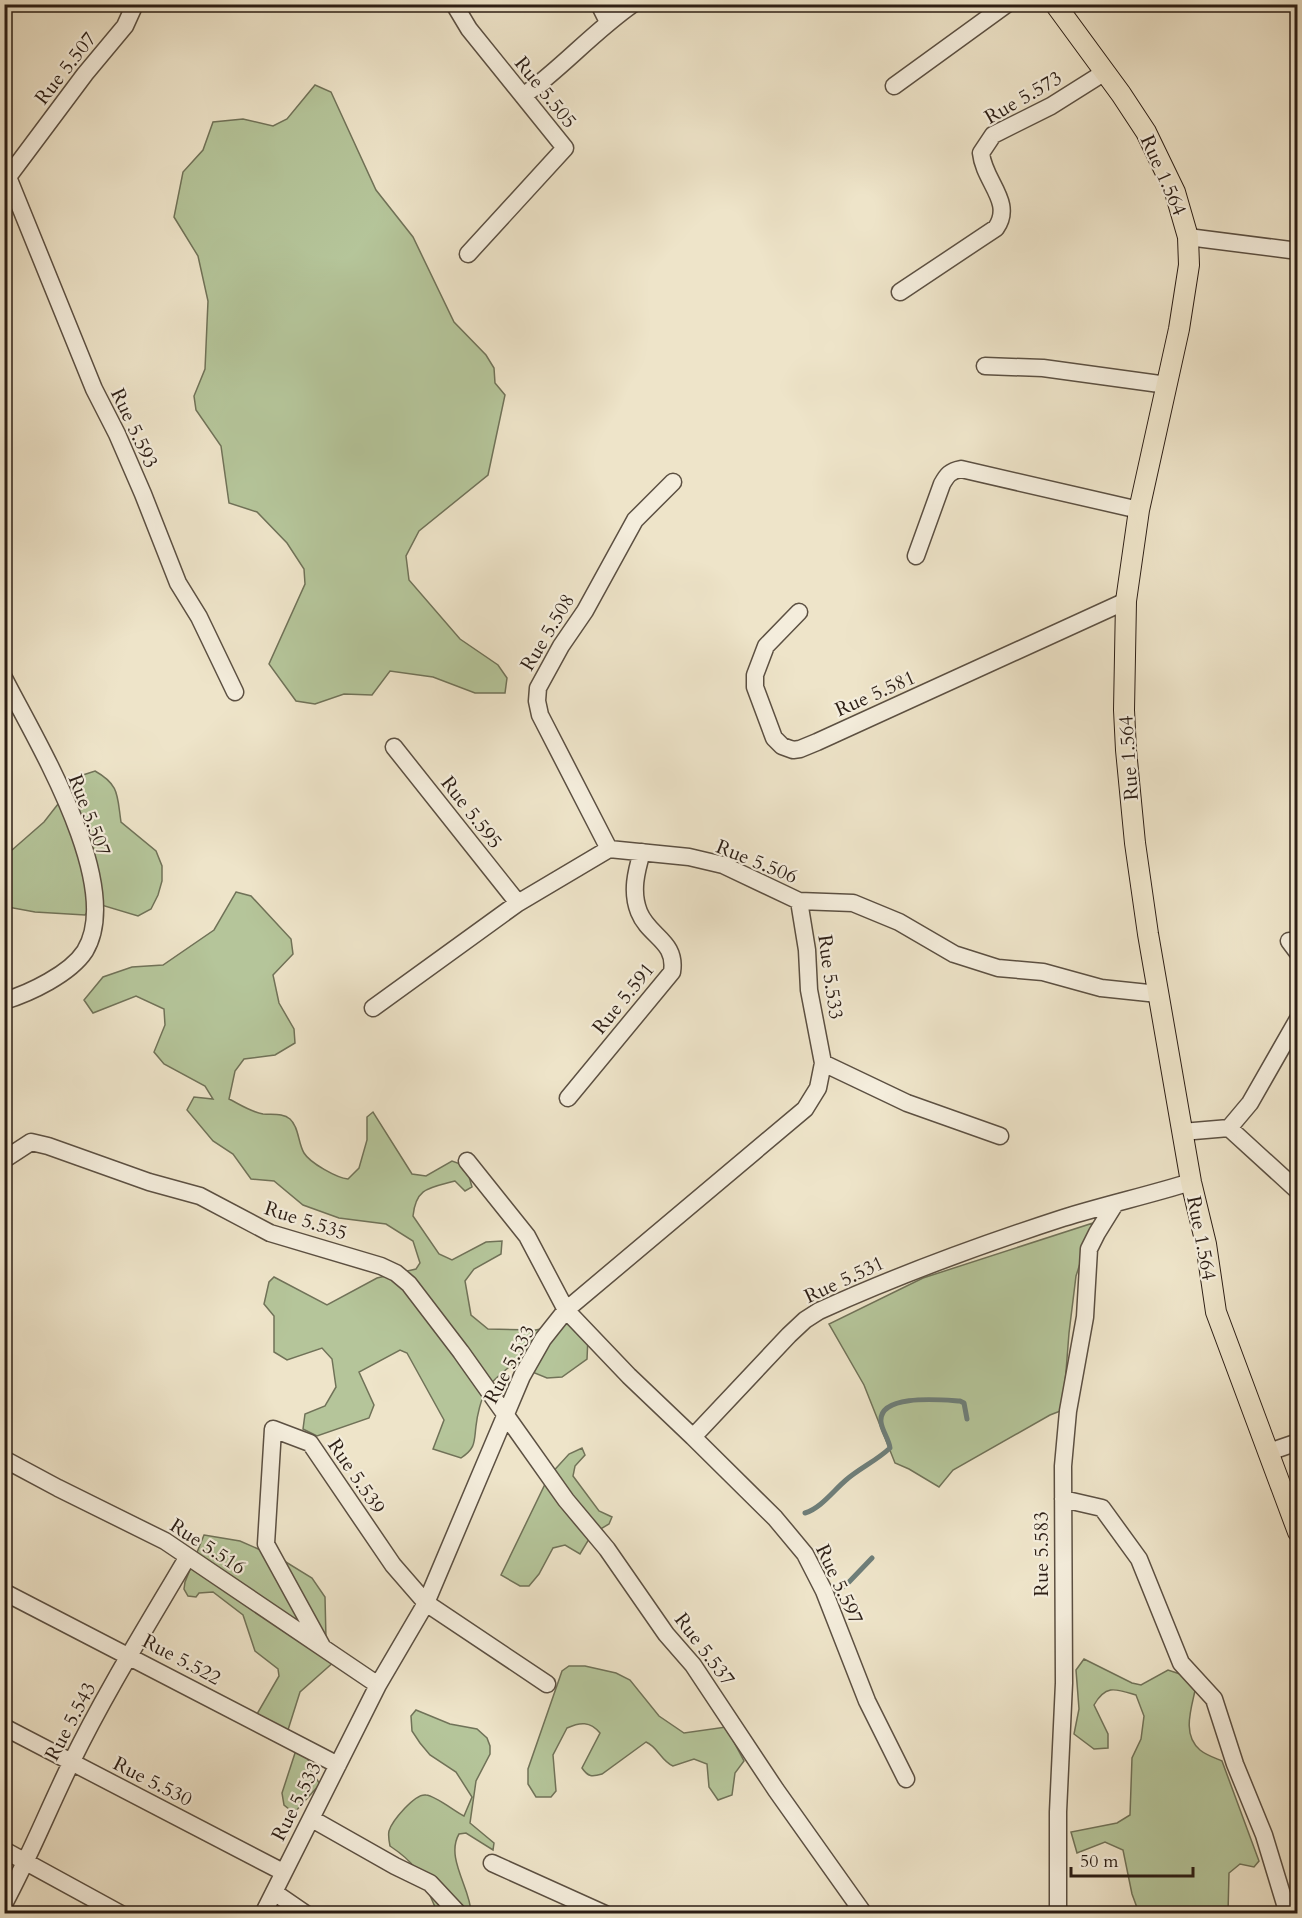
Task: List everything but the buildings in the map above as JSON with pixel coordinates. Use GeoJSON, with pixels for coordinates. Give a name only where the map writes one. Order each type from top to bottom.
{"type":"FeatureCollection","features":[{"type":"Feature","properties":{"kind":"main road","name":"Rue 1.564"},"geometry":{"type":"LineString","coordinates":[[1055,4],[1146,132],[1165,168],[1183,215],[1188,237],[1189,265],[1179,329],[1139,510],[1126,601],[1124,710],[1126,750],[1135,843],[1158,994],[1191,1182],[1206,1244],[1216,1312],[1298,1533]]}},
{"type":"Feature","properties":{"kind":"street","name":"Rue 5.507"},"geometry":{"type":"LineString","coordinates":[[6,180],[85,74],[125,26],[135,4]]}},
{"type":"Feature","properties":{"kind":"street","name":"Rue 5.505"},"geometry":{"type":"LineString","coordinates":[[454,4],[469,29],[565,148],[468,254]]}},
{"type":"Feature","properties":{"kind":"street"},"geometry":{"type":"LineString","coordinates":[[599,4],[608,22]]}},
{"type":"Feature","properties":{"kind":"street"},"geometry":{"type":"LineString","coordinates":[[524,96],[561,67],[608,22],[633,4]]}},
{"type":"Feature","properties":{"kind":"street"},"geometry":{"type":"LineString","coordinates":[[894,86],[1007,4]]}},
{"type":"Feature","properties":{"kind":"street","name":"Rue 5.573"},"geometry":{"type":"LineString","coordinates":[[900,292],[996,228],[1001,221],[1004,213],[1003,206],[987,175],[981,153],[993,135],[1051,106],[1105,72]]}},
{"type":"Feature","properties":{"kind":"street","name":"Rue 5.593"},"geometry":{"type":"LineString","coordinates":[[6,180],[94,389],[117,434],[143,494],[178,582],[200,617],[235,692]]}},
{"type":"Feature","properties":{"kind":"street"},"geometry":{"type":"LineString","coordinates":[[1188,237],[1298,250]]}},
{"type":"Feature","properties":{"kind":"street"},"geometry":{"type":"LineString","coordinates":[[985,366],[1043,368],[1167,386]]}},
{"type":"Feature","properties":{"kind":"street"},"geometry":{"type":"LineString","coordinates":[[916,555],[942,484],[948,474],[954,470],[961,469],[1139,510]]}},
{"type":"Feature","properties":{"kind":"street","name":"Rue 5.508"},"geometry":{"type":"LineString","coordinates":[[609,849],[540,715],[537,701],[538,688],[636,520],[673,482]]}},
{"type":"Feature","properties":{"kind":"street","name":"Rue 5.581"},"geometry":{"type":"LineString","coordinates":[[799,612],[766,646],[755,675],[755,687],[774,738],[782,746],[793,750],[817,742],[1126,601]]}},
{"type":"Feature","properties":{"kind":"street","name":"Rue 5.507"},"geometry":{"type":"LineString","coordinates":[[4,678],[70,809],[87,855],[94,903],[94,928],[84,951],[69,969],[23,995],[4,1001]]}},
{"type":"Feature","properties":{"kind":"street","name":"Rue 5.595"},"geometry":{"type":"LineString","coordinates":[[394,747],[518,903]]}},
{"type":"Feature","properties":{"kind":"street"},"geometry":{"type":"LineString","coordinates":[[374,1008],[518,903],[609,849]]}},
{"type":"Feature","properties":{"kind":"street","name":"Rue 5.506"},"geometry":{"type":"LineString","coordinates":[[609,849],[689,857],[723,865],[799,901],[853,903],[899,922],[954,954],[998,968],[1043,972],[1101,988],[1158,994]]}},
{"type":"Feature","properties":{"kind":"street","name":"Rue 5.591"},"geometry":{"type":"LineString","coordinates":[[568,1098],[672,972],[673,957],[667,946],[640,915],[636,903],[634,888],[642,852]]}},
{"type":"Feature","properties":{"kind":"street","name":"Rue 5.533"},"geometry":{"type":"LineString","coordinates":[[263,1914],[378,1686],[426,1604],[522,1376],[543,1339],[566,1310],[805,1108],[818,1088],[823,1063],[809,990],[807,950],[799,901]]}},
{"type":"Feature","properties":{"kind":"street"},"geometry":{"type":"LineString","coordinates":[[1182,1132],[1229,1128],[1250,1103],[1298,1019]]}},
{"type":"Feature","properties":{"kind":"street"},"geometry":{"type":"LineString","coordinates":[[823,1063],[907,1103],[1000,1136]]}},
{"type":"Feature","properties":{"kind":"street"},"geometry":{"type":"LineString","coordinates":[[1229,1128],[1298,1191]]}},
{"type":"Feature","properties":{"kind":"street","name":"Rue 5.535"},"geometry":{"type":"LineString","coordinates":[[4,1157],[8,1157],[32,1142],[48,1146],[149,1182],[200,1196],[270,1233],[381,1266],[396,1273],[423,1302],[505,1416]]}},
{"type":"Feature","properties":{"kind":"street"},"geometry":{"type":"LineString","coordinates":[[467,1161],[527,1236],[566,1310],[629,1376],[693,1437]]}},
{"type":"Feature","properties":{"kind":"street","name":"Rue 5.531"},"geometry":{"type":"LineString","coordinates":[[693,1437],[789,1335],[819,1311],[982,1246],[1065,1218],[1191,1182]]}},
{"type":"Feature","properties":{"kind":"street","name":"Rue 5.583"},"geometry":{"type":"LineString","coordinates":[[1058,1914],[1058,1812],[1064,1683],[1063,1466],[1068,1411],[1085,1317],[1089,1249],[1115,1204]]}},
{"type":"Feature","properties":{"kind":"street","name":"Rue 5.537"},"geometry":{"type":"LineString","coordinates":[[505,1416],[566,1500],[607,1549],[666,1634],[693,1665],[776,1790],[864,1914]]}},
{"type":"Feature","properties":{"kind":"street","name":"Rue 5.539"},"geometry":{"type":"LineString","coordinates":[[323,1648],[266,1544],[273,1429],[310,1443],[393,1565],[426,1604],[547,1684]]}},
{"type":"Feature","properties":{"kind":"street","name":"Rue 5.597"},"geometry":{"type":"LineString","coordinates":[[693,1437],[775,1518],[805,1554],[824,1591],[867,1701],[906,1779]]}},
{"type":"Feature","properties":{"kind":"street"},"geometry":{"type":"LineString","coordinates":[[1269,1452],[1298,1442]]}},
{"type":"Feature","properties":{"kind":"street","name":"Rue 5.516"},"geometry":{"type":"LineString","coordinates":[[4,1459],[165,1541],[378,1686]]}},
{"type":"Feature","properties":{"kind":"street"},"geometry":{"type":"LineString","coordinates":[[1063,1499],[1102,1508],[1139,1559],[1181,1663],[1214,1700],[1235,1764],[1264,1835],[1288,1914]]}},
{"type":"Feature","properties":{"kind":"street","name":"Rue 5.543"},"geometry":{"type":"LineString","coordinates":[[4,1904],[27,1862],[71,1763],[129,1656],[184,1563]]}},
{"type":"Feature","properties":{"kind":"street","name":"Rue 5.522"},"geometry":{"type":"LineString","coordinates":[[4,1592],[338,1766]]}},
{"type":"Feature","properties":{"kind":"street","name":"Rue 5.530"},"geometry":{"type":"LineString","coordinates":[[4,1727],[283,1872]]}},
{"type":"Feature","properties":{"kind":"street"},"geometry":{"type":"LineString","coordinates":[[312,1819],[430,1883],[459,1914]]}},
{"type":"Feature","properties":{"kind":"street"},"geometry":{"type":"LineString","coordinates":[[4,1850],[121,1914]]}},
{"type":"Feature","properties":{"kind":"street"},"geometry":{"type":"LineString","coordinates":[[492,1863],[605,1914]]}},
{"type":"Feature","properties":{"kind":"street"},"geometry":{"type":"LineString","coordinates":[[274,1892],[306,1914]]}},
{"type":"Feature","properties":{"kind":"green space"},"geometry":{"type":"Polygon","coordinates":[[[315,85],[331,92],[376,190],[413,237],[454,322],[486,355],[494,368],[495,383],[505,395],[488,475],[419,531],[406,556],[409,580],[460,639],[498,665],[507,678],[505,693],[475,693],[433,677],[390,671],[372,695],[344,694],[315,704],[296,701],[269,664],[305,584],[304,569],[287,543],[257,512],[229,503],[221,446],[196,410],[194,396],[205,369],[208,301],[198,256],[174,217],[183,172],[203,150],[213,122],[243,119],[273,126],[287,119],[315,85]]]}},
{"type":"Feature","properties":{"kind":"green space"},"geometry":{"type":"Polygon","coordinates":[[[95,771],[113,786],[118,798],[121,822],[156,851],[162,866],[162,881],[151,909],[138,916],[95,903],[85,915],[35,912],[8,907],[5,910],[4,857],[44,822],[80,776],[95,771]]]}},
{"type":"Feature","properties":{"kind":"green space"},"geometry":{"type":"Polygon","coordinates":[[[236,892],[251,896],[291,939],[293,954],[273,975],[279,1003],[294,1029],[295,1043],[275,1055],[244,1059],[235,1071],[229,1099],[259,1113],[281,1115],[290,1119],[307,1157],[343,1178],[348,1179],[359,1168],[367,1140],[367,1117],[373,1112],[412,1174],[426,1176],[452,1161],[466,1166],[472,1187],[465,1191],[455,1181],[426,1190],[417,1199],[413,1216],[439,1254],[452,1260],[486,1242],[502,1241],[501,1254],[474,1269],[465,1281],[471,1315],[488,1329],[536,1330],[566,1323],[588,1337],[587,1359],[562,1377],[547,1378],[513,1364],[495,1379],[486,1390],[481,1403],[473,1444],[461,1458],[433,1449],[444,1420],[407,1353],[400,1350],[359,1372],[374,1405],[369,1418],[317,1436],[303,1429],[305,1414],[325,1406],[336,1387],[332,1359],[322,1348],[287,1360],[274,1352],[274,1316],[264,1304],[269,1282],[274,1277],[327,1305],[377,1278],[416,1269],[420,1263],[413,1241],[386,1224],[339,1218],[303,1205],[274,1181],[251,1179],[233,1154],[213,1141],[187,1110],[194,1097],[213,1099],[205,1086],[164,1064],[154,1052],[165,1025],[164,1009],[136,996],[93,1013],[84,1000],[103,977],[132,967],[163,965],[214,930],[236,892]]]}},
{"type":"Feature","properties":{"kind":"green space"},"geometry":{"type":"Polygon","coordinates":[[[1093,1223],[1076,1276],[1063,1410],[1050,1415],[953,1470],[939,1487],[895,1463],[864,1385],[829,1324],[923,1278],[1093,1223]]]}},
{"type":"Feature","properties":{"kind":"green space"},"geometry":{"type":"Polygon","coordinates":[[[582,1448],[585,1455],[575,1466],[573,1476],[599,1511],[612,1517],[609,1524],[592,1534],[580,1554],[565,1545],[553,1548],[539,1574],[529,1586],[520,1586],[501,1575],[549,1476],[569,1454],[582,1448]]]}},
{"type":"Feature","properties":{"kind":"green space"},"geometry":{"type":"Polygon","coordinates":[[[204,1535],[240,1541],[281,1559],[312,1578],[325,1597],[326,1639],[333,1646],[336,1660],[300,1692],[287,1733],[308,1754],[309,1768],[320,1784],[294,1813],[284,1805],[282,1793],[296,1750],[269,1733],[257,1714],[279,1676],[278,1669],[255,1651],[243,1615],[213,1592],[199,1593],[196,1597],[188,1596],[184,1589],[204,1535]]]}},
{"type":"Feature","properties":{"kind":"green space"},"geometry":{"type":"Polygon","coordinates":[[[1084,1659],[1132,1683],[1141,1685],[1168,1670],[1183,1675],[1196,1686],[1189,1720],[1191,1736],[1194,1744],[1200,1750],[1222,1761],[1259,1861],[1254,1867],[1240,1864],[1229,1873],[1228,1913],[1139,1913],[1132,1894],[1123,1850],[1105,1842],[1077,1853],[1071,1832],[1117,1823],[1130,1815],[1132,1758],[1141,1739],[1144,1716],[1136,1695],[1117,1690],[1107,1691],[1098,1698],[1094,1705],[1108,1734],[1108,1748],[1094,1749],[1074,1734],[1079,1709],[1076,1670],[1084,1659]]]}},
{"type":"Feature","properties":{"kind":"green space"},"geometry":{"type":"Polygon","coordinates":[[[569,1666],[585,1666],[616,1673],[630,1680],[659,1716],[684,1733],[726,1727],[744,1761],[735,1773],[732,1795],[718,1800],[709,1787],[707,1764],[694,1759],[673,1766],[646,1742],[602,1774],[588,1775],[582,1768],[600,1733],[592,1726],[581,1724],[567,1728],[553,1755],[556,1791],[551,1797],[536,1797],[528,1784],[528,1769],[562,1671],[569,1666]]]}},
{"type":"Feature","properties":{"kind":"green space"},"geometry":{"type":"Polygon","coordinates":[[[416,1710],[450,1724],[477,1729],[487,1738],[490,1746],[490,1754],[476,1781],[470,1823],[494,1843],[493,1850],[466,1833],[459,1834],[455,1843],[457,1863],[471,1913],[442,1913],[436,1909],[419,1873],[408,1860],[390,1846],[391,1826],[404,1808],[416,1798],[430,1796],[464,1816],[472,1797],[456,1772],[430,1755],[412,1731],[411,1716],[416,1710]]]}},
{"type":"Feature","properties":{"kind":"waterway"},"geometry":{"type":"LineString","coordinates":[[805,1513],[827,1499],[846,1480],[890,1448],[881,1422],[883,1413],[890,1406],[913,1400],[960,1401],[964,1403],[967,1419]]}},
{"type":"Feature","properties":{"kind":"waterway"},"geometry":{"type":"LineString","coordinates":[[833,1595],[872,1558]]}}]}
